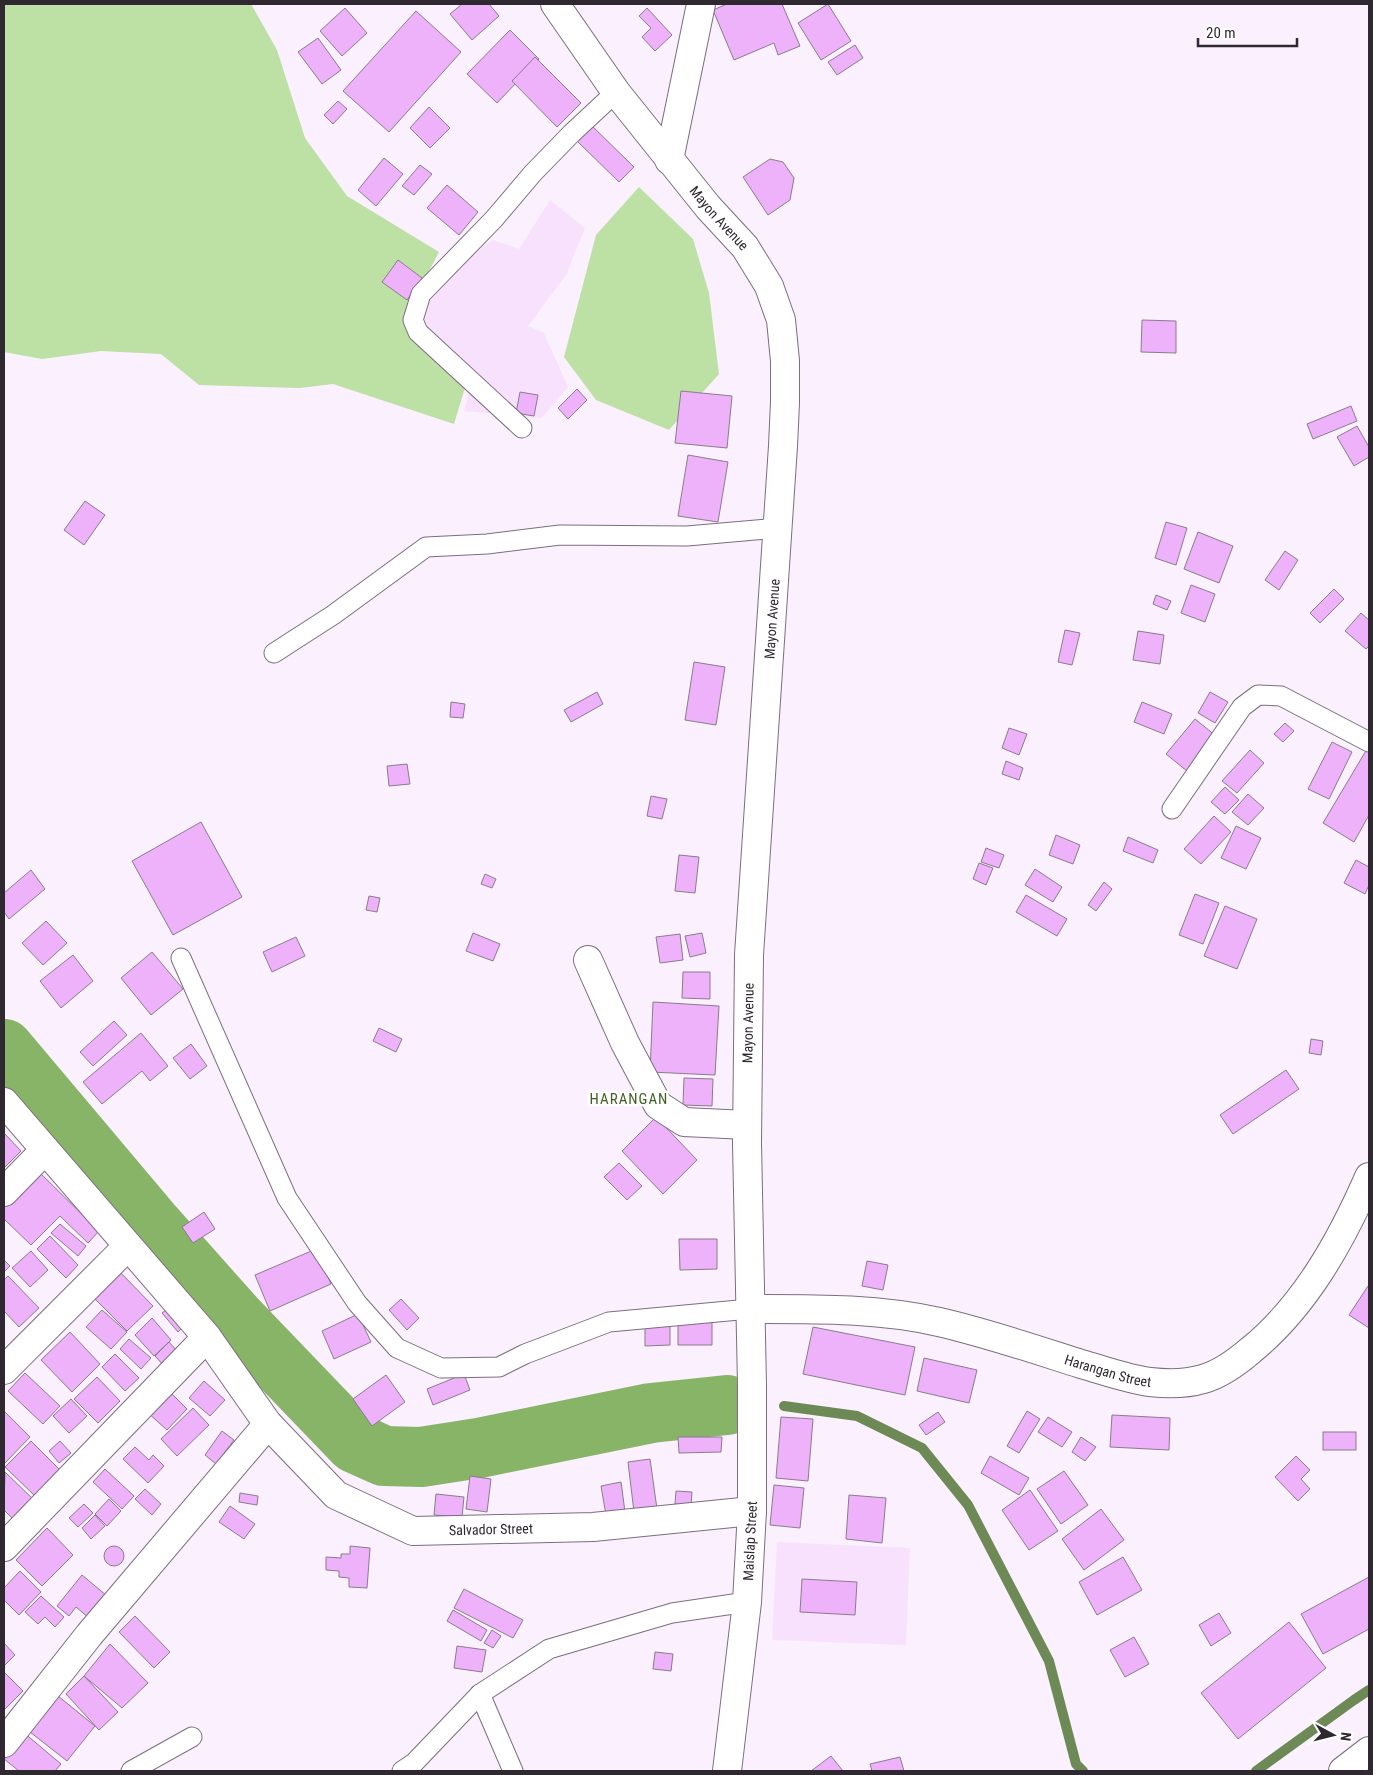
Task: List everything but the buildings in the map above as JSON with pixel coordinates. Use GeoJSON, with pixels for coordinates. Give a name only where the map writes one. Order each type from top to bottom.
{"type":"FeatureCollection","features":[{"type":"Feature","properties":{"kind":"main road","name":"Mayon Avenue"},"geometry":{"type":"LineString","coordinates":[[554,4],[616,92],[669,160],[708,207],[745,247],[769,286],[781,320],[786,402],[749,955],[747,1125],[750,1310]]}},
{"type":"Feature","properties":{"kind":"main road"},"geometry":{"type":"LineString","coordinates":[[669,160],[701,4]]}},
{"type":"Feature","properties":{"kind":"main road"},"geometry":{"type":"LineString","coordinates":[[588,960],[626,1043],[658,1105],[684,1122],[747,1125]]}},
{"type":"Feature","properties":{"kind":"main road","name":"Salvador Street"},"geometry":{"type":"LineString","coordinates":[[4,1102],[207,1337],[268,1424],[336,1495],[413,1531],[593,1526],[752,1511]]}},
{"type":"Feature","properties":{"kind":"main road"},"geometry":{"type":"LineString","coordinates":[[4,1192],[45,1150]]}},
{"type":"Feature","properties":{"kind":"main road","name":"Harangan Street"},"geometry":{"type":"LineString","coordinates":[[750,1310],[843,1310],[899,1315],[938,1322],[988,1335],[1121,1376],[1149,1382],[1175,1384],[1203,1379],[1234,1364],[1268,1336],[1297,1304],[1334,1247],[1366,1192]]}},
{"type":"Feature","properties":{"kind":"main road"},"geometry":{"type":"LineString","coordinates":[[4,1370],[128,1246]]}},
{"type":"Feature","properties":{"kind":"main road","name":"Maislap Street"},"geometry":{"type":"LineString","coordinates":[[727,1771],[746,1602],[752,1511],[750,1310]]}},
{"type":"Feature","properties":{"kind":"main road"},"geometry":{"type":"LineString","coordinates":[[4,1547],[207,1337]]}},
{"type":"Feature","properties":{"kind":"main road"},"geometry":{"type":"LineString","coordinates":[[4,1743],[89,1635],[268,1424]]}},
{"type":"Feature","properties":{"kind":"main road"},"geometry":{"type":"LineString","coordinates":[[1343,1771],[1369,1752]]}},
{"type":"Feature","properties":{"kind":"lane"},"geometry":{"type":"LineString","coordinates":[[522,428],[418,332],[413,320],[421,294],[494,219],[533,173],[616,92]]}},
{"type":"Feature","properties":{"kind":"lane"},"geometry":{"type":"LineString","coordinates":[[274,653],[333,615],[426,547],[487,544],[560,535],[687,536],[778,528]]}},
{"type":"Feature","properties":{"kind":"lane"},"geometry":{"type":"LineString","coordinates":[[1172,809],[1242,707],[1258,695],[1281,696],[1369,742]]}},
{"type":"Feature","properties":{"kind":"lane"},"geometry":{"type":"LineString","coordinates":[[181,958],[287,1198],[357,1303],[397,1348],[441,1368],[499,1367],[525,1354],[609,1322],[750,1310]]}},
{"type":"Feature","properties":{"kind":"lane"},"geometry":{"type":"LineString","coordinates":[[402,1771],[414,1763],[480,1694],[549,1649],[672,1613],[746,1602]]}},
{"type":"Feature","properties":{"kind":"lane"},"geometry":{"type":"LineString","coordinates":[[480,1694],[513,1771]]}},
{"type":"Feature","properties":{"kind":"lane"},"geometry":{"type":"LineString","coordinates":[[131,1771],[192,1737]]}},
{"type":"Feature","properties":{"kind":"shaded area"},"geometry":{"type":"Polygon","coordinates":[[[550,200],[585,228],[566,275],[528,326],[544,333],[568,387],[542,418],[464,411],[473,377],[417,325],[442,271],[493,240],[519,249],[550,200]]]}},
{"type":"Feature","properties":{"kind":"shaded area"},"geometry":{"type":"Polygon","coordinates":[[[777,1542],[910,1548],[906,1645],[772,1640],[777,1542]]]}},
{"type":"Feature","properties":{"kind":"green space"},"geometry":{"type":"Polygon","coordinates":[[[4,4],[251,4],[277,50],[305,138],[347,196],[439,252],[403,321],[467,381],[454,424],[333,384],[300,388],[199,385],[161,354],[101,351],[42,359],[4,352],[4,4]]]}},
{"type":"Feature","properties":{"kind":"green space"},"geometry":{"type":"Polygon","coordinates":[[[639,187],[693,239],[709,293],[719,374],[669,430],[596,400],[564,357],[596,235],[639,187]]]}},
{"type":"Feature","properties":{"kind":"waterway"},"geometry":{"type":"LineString","coordinates":[[4,1049],[154,1227],[234,1317],[355,1443],[384,1456],[421,1457],[479,1448],[651,1413],[727,1405]]}},
{"type":"Feature","properties":{"kind":"waterway"},"geometry":{"type":"LineString","coordinates":[[784,1406],[857,1416],[922,1448],[968,1505],[1049,1661],[1076,1764],[1083,1771]]}},
{"type":"Feature","properties":{"kind":"waterway"},"geometry":{"type":"LineString","coordinates":[[1256,1771],[1369,1690]]}},
{"type":"Feature","properties":{"kind":"district","name":"HARANGAN"},"geometry":{"type":"Point","coordinates":[629,1099]}}]}
